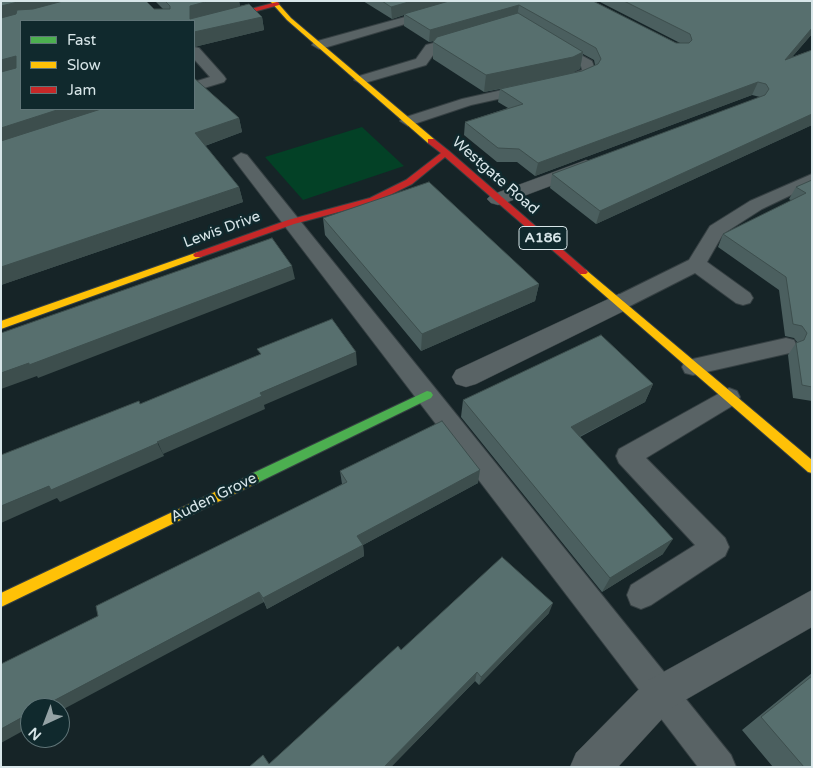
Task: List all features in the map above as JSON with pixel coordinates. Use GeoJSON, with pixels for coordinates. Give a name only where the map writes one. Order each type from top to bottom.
{"type":"FeatureCollection","features":[{"type":"Feature","properties":{"kind":"main road","name":"Westgate Road"},"geometry":{"type":"LineString","coordinates":[[275,3],[289,19],[812,468]]}},
{"type":"Feature","properties":{"kind":"main road"},"geometry":{"type":"LineString","coordinates":[[195,26],[275,3]]}},
{"type":"Feature","properties":{"kind":"main road","name":"Lewis Drive"},"geometry":{"type":"LineString","coordinates":[[1,325],[291,222],[372,200],[409,182],[446,153]]}},
{"type":"Feature","properties":{"kind":"main road","name":"Auden Grove"},"geometry":{"type":"LineString","coordinates":[[1,600],[427,395]]}},
{"type":"Feature","properties":{"kind":"street"},"geometry":{"type":"LineString","coordinates":[[498,199],[605,158]]}},
{"type":"Feature","properties":{"kind":"street"},"geometry":{"type":"LineString","coordinates":[[466,377],[619,303]]}},
{"type":"Feature","properties":{"kind":"street"},"geometry":{"type":"LineString","coordinates":[[590,767],[660,694],[812,607]]}},
{"type":"Feature","properties":{"kind":"lane"},"geometry":{"type":"LineString","coordinates":[[319,44],[477,1]]}},
{"type":"Feature","properties":{"kind":"lane"},"geometry":{"type":"LineString","coordinates":[[361,80],[421,62],[431,48],[474,36]]}},
{"type":"Feature","properties":{"kind":"lane"},"geometry":{"type":"LineString","coordinates":[[408,121],[467,102],[574,79],[589,72],[587,64],[544,39]]}},
{"type":"Feature","properties":{"kind":"lane"},"geometry":{"type":"LineString","coordinates":[[195,52],[219,79],[195,87]]}},
{"type":"Feature","properties":{"kind":"lane"},"geometry":{"type":"LineString","coordinates":[[240,158],[719,767]]}},
{"type":"Feature","properties":{"kind":"lane"},"geometry":{"type":"LineString","coordinates":[[619,303],[669,280],[696,264],[716,230],[756,205],[812,179]]}},
{"type":"Feature","properties":{"kind":"lane"},"geometry":{"type":"LineString","coordinates":[[696,264],[743,298]]}},
{"type":"Feature","properties":{"kind":"lane"},"geometry":{"type":"LineString","coordinates":[[693,366],[786,346]]}},
{"type":"Feature","properties":{"kind":"lane"},"geometry":{"type":"LineString","coordinates":[[641,595],[716,547],[628,456],[729,397]]}},
{"type":"Feature","properties":{"kind":"green space"},"geometry":{"type":"Polygon","coordinates":[[[362,127],[404,166],[303,200],[265,157],[362,127]]]}},
{"type":"Feature","properties":{"kind":"building"},"geometry":{"type":"Polygon","coordinates":[[[1,1],[22,1],[1,6],[1,1]]]}},
{"type":"Feature","properties":{"kind":"building"},"geometry":{"type":"Polygon","coordinates":[[[63,1],[146,1],[154,9],[170,9],[170,6],[165,1],[209,1],[190,6],[190,19],[249,4],[262,17],[195,32],[195,20],[20,20],[20,110],[57,110],[1,128],[1,72],[16,68],[16,56],[1,60],[1,18],[16,14],[17,10],[33,9],[63,1]]]}},
{"type":"Feature","properties":{"kind":"building"},"geometry":{"type":"Polygon","coordinates":[[[382,1],[412,1],[391,7],[382,1]]]}},
{"type":"Feature","properties":{"kind":"building"},"geometry":{"type":"Polygon","coordinates":[[[449,1],[593,1],[676,43],[689,43],[692,40],[690,34],[624,1],[812,1],[812,28],[785,60],[812,50],[812,114],[600,211],[552,174],[765,95],[769,89],[766,84],[758,82],[538,163],[519,149],[498,148],[465,122],[523,104],[500,89],[582,71],[598,64],[601,59],[596,48],[519,5],[430,30],[404,14],[449,1]]]}},
{"type":"Feature","properties":{"kind":"building"},"geometry":{"type":"Polygon","coordinates":[[[518,13],[583,52],[573,57],[486,75],[433,42],[437,37],[518,13]]]}},
{"type":"Feature","properties":{"kind":"building"},"geometry":{"type":"Polygon","coordinates":[[[195,79],[239,118],[195,133],[239,187],[1,267],[1,141],[98,110],[195,110],[195,79]]]}},
{"type":"Feature","properties":{"kind":"building"},"geometry":{"type":"Polygon","coordinates":[[[812,180],[812,387],[802,385],[796,343],[804,340],[807,333],[802,326],[793,324],[786,277],[723,234],[806,193],[796,187],[812,180]]]}},
{"type":"Feature","properties":{"kind":"building"},"geometry":{"type":"Polygon","coordinates":[[[429,182],[539,284],[422,334],[323,218],[429,182]]]}},
{"type":"Feature","properties":{"kind":"building"},"geometry":{"type":"Polygon","coordinates":[[[272,238],[292,266],[29,365],[29,363],[1,373],[1,333],[272,238]]]}},
{"type":"Feature","properties":{"kind":"building"},"geometry":{"type":"Polygon","coordinates":[[[332,319],[356,352],[260,393],[262,396],[51,490],[49,486],[1,506],[1,455],[139,401],[140,404],[261,354],[257,349],[332,319]]]}},
{"type":"Feature","properties":{"kind":"building"},"geometry":{"type":"Polygon","coordinates":[[[601,335],[653,384],[571,427],[673,539],[610,578],[463,400],[601,335]]]}},
{"type":"Feature","properties":{"kind":"building"},"geometry":{"type":"Polygon","coordinates":[[[442,421],[480,470],[357,536],[363,545],[263,598],[259,592],[59,698],[20,698],[20,719],[1,729],[1,664],[98,616],[96,606],[347,482],[340,471],[442,421]]]}},
{"type":"Feature","properties":{"kind":"building"},"geometry":{"type":"Polygon","coordinates":[[[502,557],[553,603],[481,677],[477,672],[384,767],[249,767],[263,755],[269,764],[398,646],[401,650],[502,557]]]}},
{"type":"Feature","properties":{"kind":"building"},"geometry":{"type":"Polygon","coordinates":[[[812,676],[812,767],[804,767],[761,717],[812,676]]]}},
{"type":"Feature","properties":{"kind":"traffic: fast"},"geometry":{"type":"LineString","coordinates":[[253,479],[427,395]]}},
{"type":"Feature","properties":{"kind":"traffic: slow"},"geometry":{"type":"LineString","coordinates":[[273,1],[289,19],[431,141]]}},
{"type":"Feature","properties":{"kind":"traffic: slow"},"geometry":{"type":"LineString","coordinates":[[1,325],[198,255]]}},
{"type":"Feature","properties":{"kind":"traffic: slow"},"geometry":{"type":"LineString","coordinates":[[583,272],[812,468]]}},
{"type":"Feature","properties":{"kind":"traffic: slow"},"geometry":{"type":"LineString","coordinates":[[1,600],[253,479]]}},
{"type":"Feature","properties":{"kind":"traffic: jam"},"geometry":{"type":"LineString","coordinates":[[195,26],[277,4]]}},
{"type":"Feature","properties":{"kind":"traffic: jam"},"geometry":{"type":"LineString","coordinates":[[431,141],[583,272]]}},
{"type":"Feature","properties":{"kind":"traffic: jam"},"geometry":{"type":"LineString","coordinates":[[198,255],[291,222],[373,200],[409,182],[446,153]]}}]}
